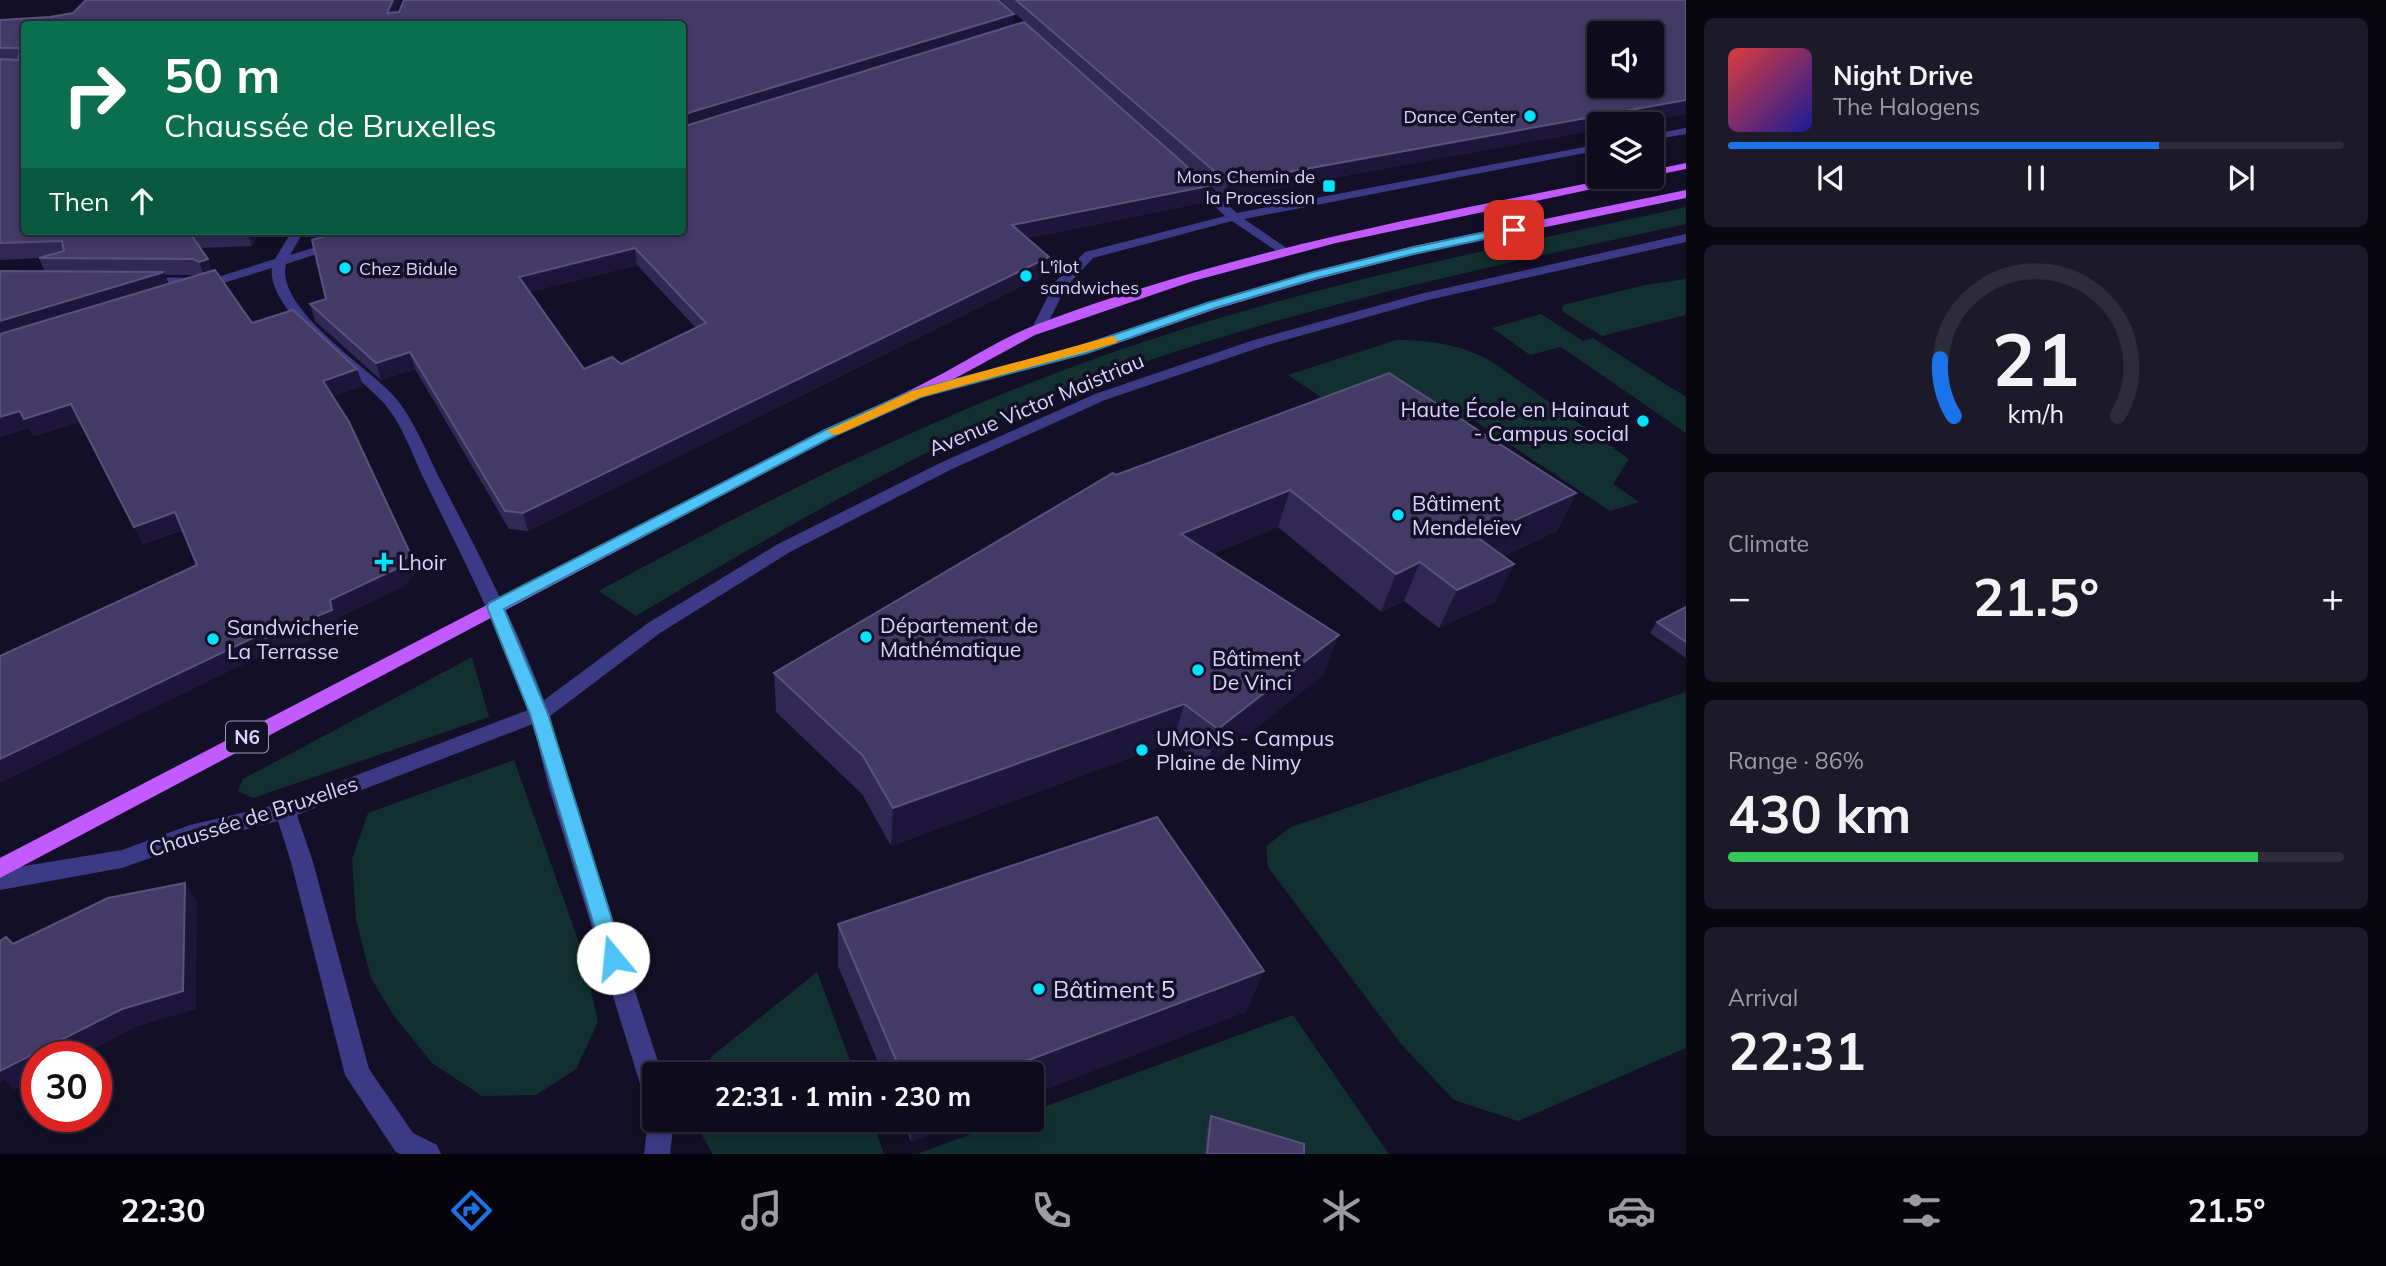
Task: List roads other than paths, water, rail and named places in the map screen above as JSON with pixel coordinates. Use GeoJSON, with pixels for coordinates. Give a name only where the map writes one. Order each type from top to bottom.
{"type":"FeatureCollection","features":[{"type":"Feature","properties":{"kind":"main road"},"geometry":{"type":"LineString","coordinates":[[1664,171],[1686,166]]}},
{"type":"Feature","properties":{"kind":"main road","name":"N6"},"geometry":{"type":"LineString","coordinates":[[0,869],[495,607],[830,433],[916,394],[1039,328],[1111,302],[1284,252],[1385,227],[1587,186]]}},
{"type":"Feature","properties":{"kind":"main road","name":"Avenue Victor Maistriau"},"geometry":{"type":"LineString","coordinates":[[916,394],[1083,350],[1211,306],[1313,276],[1414,250],[1686,194]]}},
{"type":"Feature","properties":{"kind":"street"},"geometry":{"type":"LineString","coordinates":[[1664,135],[1686,131]]}},
{"type":"Feature","properties":{"kind":"street"},"geometry":{"type":"LineString","coordinates":[[1039,328],[1060,285],[1089,255],[1234,217],[1587,150]]}},
{"type":"Feature","properties":{"kind":"street"},"geometry":{"type":"LineString","coordinates":[[1180,167],[1234,217],[1284,252]]}},
{"type":"Feature","properties":{"kind":"street"},"geometry":{"type":"LineString","coordinates":[[296,235],[277,272],[290,303],[370,380],[398,412],[495,607],[539,714],[556,777],[646,1062]]}},
{"type":"Feature","properties":{"kind":"street"},"geometry":{"type":"LineString","coordinates":[[167,297],[369,235]]}},
{"type":"Feature","properties":{"kind":"street","name":"Avenue Victor Maistriau"},"geometry":{"type":"LineString","coordinates":[[539,714],[654,628],[783,548],[946,466],[1100,397],[1259,342],[1425,297],[1686,238]]}},
{"type":"Feature","properties":{"kind":"street"},"geometry":{"type":"LineString","coordinates":[[126,281],[217,282]]}},
{"type":"Feature","properties":{"kind":"street","name":"Chaussée de Bruxelles"},"geometry":{"type":"LineString","coordinates":[[0,880],[122,859],[190,834],[285,811],[539,714]]}},
{"type":"Feature","properties":{"kind":"street"},"geometry":{"type":"LineString","coordinates":[[285,811],[302,862],[358,1075],[404,1142],[428,1154]]}},
{"type":"Feature","properties":{"kind":"street"},"geometry":{"type":"LineString","coordinates":[[657,1154],[660,1132]]}},
{"type":"Feature","properties":{"kind":"place","name":"Dance Center"},"geometry":{"type":"Point","coordinates":[1530,116]}},
{"type":"Feature","properties":{"kind":"place","name":"Mons Chemin de la Procession"},"geometry":{"type":"Point","coordinates":[1329,186]}},
{"type":"Feature","properties":{"kind":"place","name":"Chez Bidule"},"geometry":{"type":"Point","coordinates":[345,268]}},
{"type":"Feature","properties":{"kind":"place","name":"L'îlot sandwiches"},"geometry":{"type":"Point","coordinates":[1026,276]}},
{"type":"Feature","properties":{"kind":"place","name":"Haute École en Hainaut - Campus social"},"geometry":{"type":"Point","coordinates":[1643,421]}},
{"type":"Feature","properties":{"kind":"place","name":"Bâtiment Mendeleïev"},"geometry":{"type":"Point","coordinates":[1398,515]}},
{"type":"Feature","properties":{"kind":"place","name":"Lhoir"},"geometry":{"type":"Point","coordinates":[384,562]}},
{"type":"Feature","properties":{"kind":"place","name":"Département de Mathématique"},"geometry":{"type":"Point","coordinates":[866,637]}},
{"type":"Feature","properties":{"kind":"place","name":"Sandwicherie La Terrasse"},"geometry":{"type":"Point","coordinates":[213,639]}},
{"type":"Feature","properties":{"kind":"place","name":"Bâtiment De Vinci"},"geometry":{"type":"Point","coordinates":[1198,670]}},
{"type":"Feature","properties":{"kind":"place","name":"UMONS - Campus Plaine de Nimy"},"geometry":{"type":"Point","coordinates":[1142,750]}},
{"type":"Feature","properties":{"kind":"place","name":"Bâtiment 5"},"geometry":{"type":"Point","coordinates":[1039,989]}}]}
